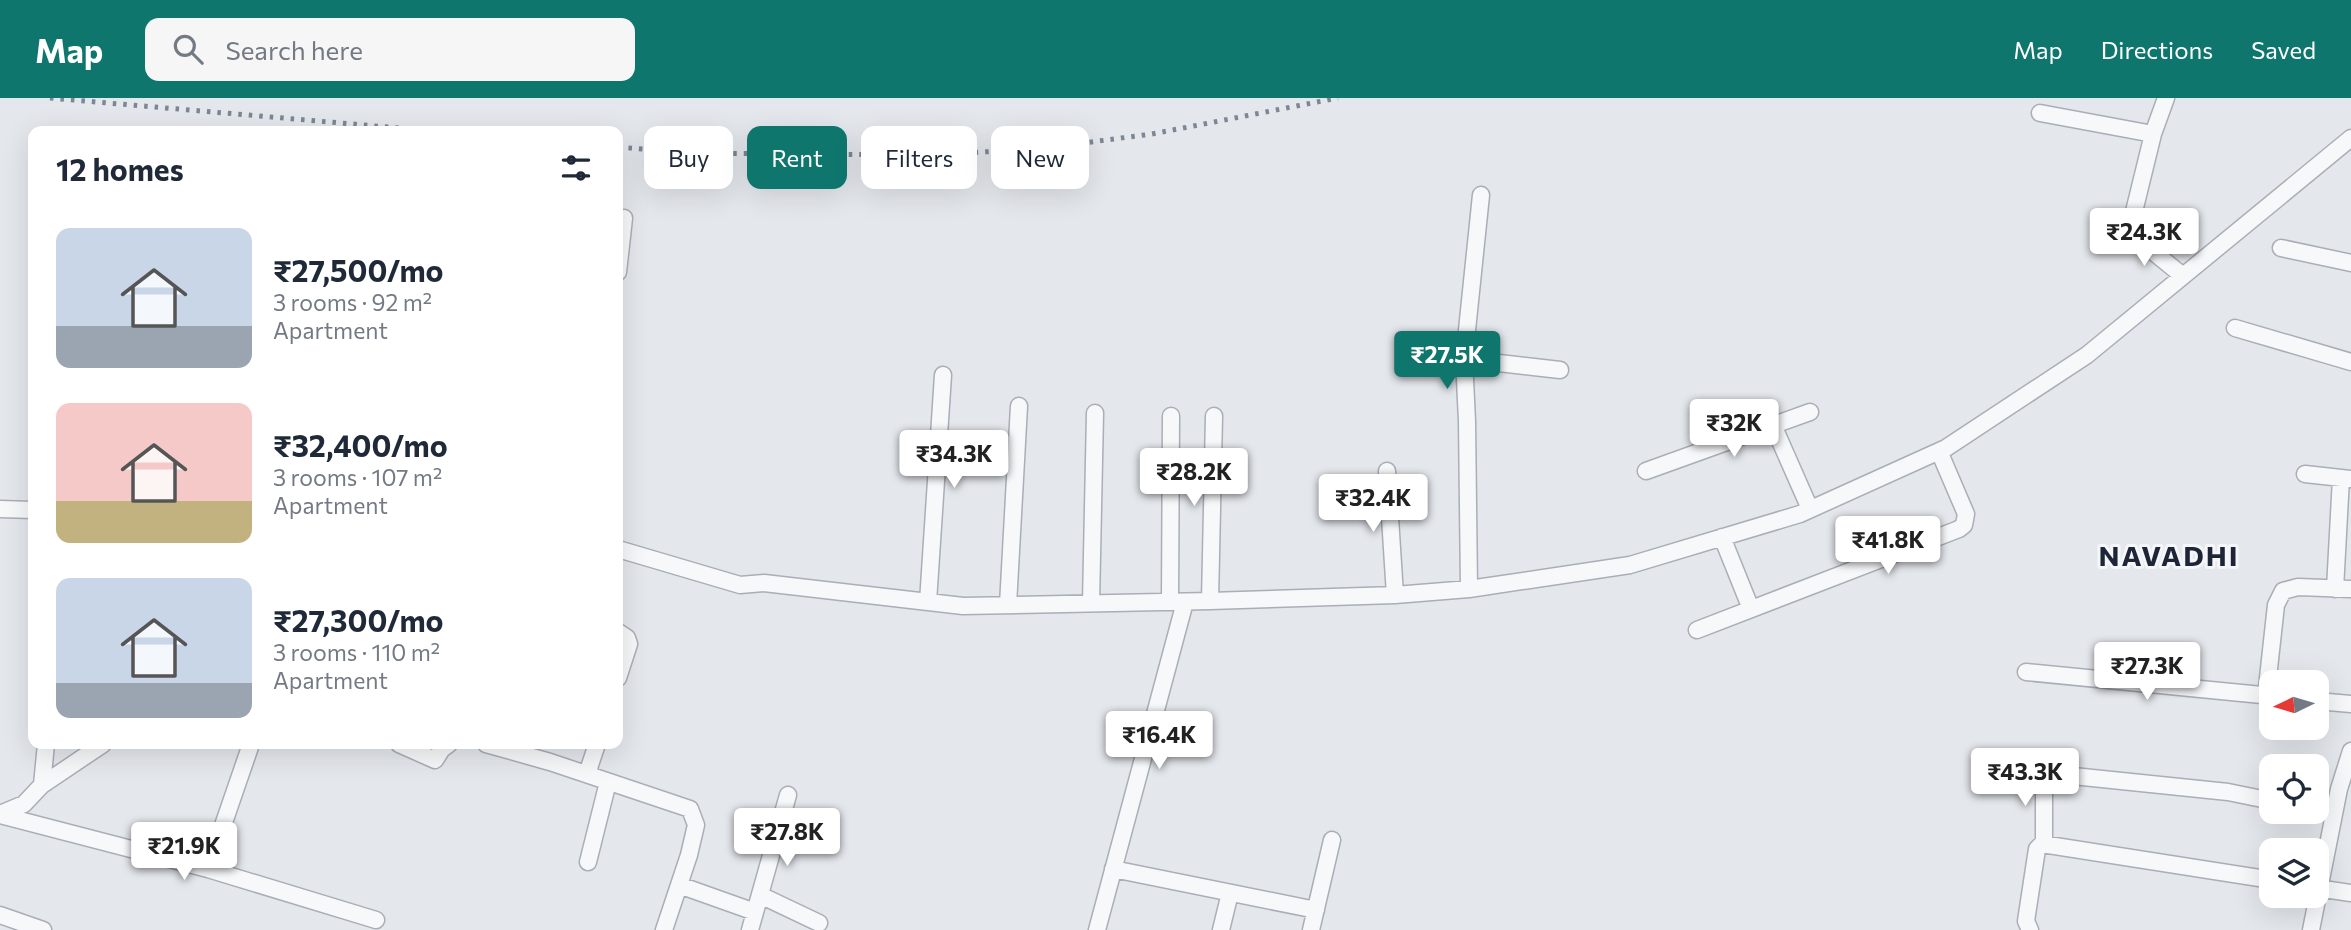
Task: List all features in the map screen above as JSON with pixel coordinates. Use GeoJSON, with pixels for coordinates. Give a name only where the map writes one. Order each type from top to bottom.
{"type":"FeatureCollection","features":[{"type":"Feature","properties":{"kind":"street"},"geometry":{"type":"LineString","coordinates":[[2166,98],[2129,232],[2183,276]]}},
{"type":"Feature","properties":{"kind":"street"},"geometry":{"type":"LineString","coordinates":[[2040,113],[2154,134]]}},
{"type":"Feature","properties":{"kind":"street"},"geometry":{"type":"LineString","coordinates":[[623,550],[740,584],[764,583],[963,606],[1395,595],[1469,589],[1630,565],[1810,509],[1939,451],[2087,355],[2351,138]]}},
{"type":"Feature","properties":{"kind":"street"},"geometry":{"type":"LineString","coordinates":[[1469,589],[1464,359],[1481,195]]}},
{"type":"Feature","properties":{"kind":"street"},"geometry":{"type":"LineString","coordinates":[[623,227],[624,218]]}},
{"type":"Feature","properties":{"kind":"street"},"geometry":{"type":"LineString","coordinates":[[2281,248],[2351,263]]}},
{"type":"Feature","properties":{"kind":"street"},"geometry":{"type":"LineString","coordinates":[[2235,328],[2351,362]]}},
{"type":"Feature","properties":{"kind":"street"},"geometry":{"type":"LineString","coordinates":[[1464,359],[1560,370]]}},
{"type":"Feature","properties":{"kind":"street"},"geometry":{"type":"LineString","coordinates":[[928,602],[943,375]]}},
{"type":"Feature","properties":{"kind":"street"},"geometry":{"type":"LineString","coordinates":[[1008,605],[1019,405]]}},
{"type":"Feature","properties":{"kind":"street"},"geometry":{"type":"LineString","coordinates":[[1646,471],[1810,412]]}},
{"type":"Feature","properties":{"kind":"street"},"geometry":{"type":"LineString","coordinates":[[1091,604],[1095,413]]}},
{"type":"Feature","properties":{"kind":"street"},"geometry":{"type":"LineString","coordinates":[[1097,930],[1177,602],[1171,416]]}},
{"type":"Feature","properties":{"kind":"street"},"geometry":{"type":"LineString","coordinates":[[1210,601],[1214,416]]}},
{"type":"Feature","properties":{"kind":"street"},"geometry":{"type":"LineString","coordinates":[[1773,425],[1810,509]]}},
{"type":"Feature","properties":{"kind":"street"},"geometry":{"type":"LineString","coordinates":[[1697,630],[1959,529],[1964,525],[1966,514],[1939,451]]}},
{"type":"Feature","properties":{"kind":"street"},"geometry":{"type":"LineString","coordinates":[[1387,471],[1395,595]]}},
{"type":"Feature","properties":{"kind":"street"},"geometry":{"type":"LineString","coordinates":[[2272,670],[2279,596],[2283,591],[2290,588],[2343,589],[2346,479],[2305,474]]}},
{"type":"Feature","properties":{"kind":"street"},"geometry":{"type":"LineString","coordinates":[[0,509],[28,510]]}},
{"type":"Feature","properties":{"kind":"street"},"geometry":{"type":"LineString","coordinates":[[1722,537],[1751,609]]}},
{"type":"Feature","properties":{"kind":"street"},"geometry":{"type":"LineString","coordinates":[[623,635],[629,644],[623,663]]}},
{"type":"Feature","properties":{"kind":"street"},"geometry":{"type":"LineString","coordinates":[[2026,672],[2259,695]]}},
{"type":"Feature","properties":{"kind":"street"},"geometry":{"type":"LineString","coordinates":[[2329,702],[2351,704]]}},
{"type":"Feature","properties":{"kind":"street"},"geometry":{"type":"LineString","coordinates":[[42,785],[46,749]]}},
{"type":"Feature","properties":{"kind":"street"},"geometry":{"type":"LineString","coordinates":[[0,814],[24,804],[42,785],[96,749]]}},
{"type":"Feature","properties":{"kind":"street"},"geometry":{"type":"LineString","coordinates":[[208,869],[249,749]]}},
{"type":"Feature","properties":{"kind":"street"},"geometry":{"type":"LineString","coordinates":[[410,749],[435,760],[442,749]]}},
{"type":"Feature","properties":{"kind":"street"},"geometry":{"type":"LineString","coordinates":[[516,749],[690,809],[696,825],[664,930]]}},
{"type":"Feature","properties":{"kind":"street"},"geometry":{"type":"LineString","coordinates":[[587,774],[595,749]]}},
{"type":"Feature","properties":{"kind":"street"},"geometry":{"type":"LineString","coordinates":[[2329,838],[2351,752]]}},
{"type":"Feature","properties":{"kind":"street"},"geometry":{"type":"LineString","coordinates":[[2043,844],[2043,773],[2228,792],[2259,798]]}},
{"type":"Feature","properties":{"kind":"street"},"geometry":{"type":"LineString","coordinates":[[588,862],[608,782]]}},
{"type":"Feature","properties":{"kind":"street"},"geometry":{"type":"LineString","coordinates":[[750,930],[789,795]]}},
{"type":"Feature","properties":{"kind":"street"},"geometry":{"type":"LineString","coordinates":[[0,814],[208,869],[376,920]]}},
{"type":"Feature","properties":{"kind":"street"},"geometry":{"type":"LineString","coordinates":[[2329,814],[2334,815]]}},
{"type":"Feature","properties":{"kind":"street"},"geometry":{"type":"LineString","coordinates":[[1311,930],[1332,840]]}},
{"type":"Feature","properties":{"kind":"street"},"geometry":{"type":"LineString","coordinates":[[2030,930],[2026,921],[2040,844],[2259,878]]}},
{"type":"Feature","properties":{"kind":"street"},"geometry":{"type":"LineString","coordinates":[[1113,869],[1316,910]]}},
{"type":"Feature","properties":{"kind":"street"},"geometry":{"type":"LineString","coordinates":[[679,885],[755,912]]}},
{"type":"Feature","properties":{"kind":"street"},"geometry":{"type":"LineString","coordinates":[[2329,890],[2351,893]]}},
{"type":"Feature","properties":{"kind":"street"},"geometry":{"type":"LineString","coordinates":[[1221,930],[1230,893]]}},
{"type":"Feature","properties":{"kind":"street"},"geometry":{"type":"LineString","coordinates":[[760,895],[819,923]]}},
{"type":"Feature","properties":{"kind":"street"},"geometry":{"type":"LineString","coordinates":[[2311,930],[2315,908]]}},
{"type":"Feature","properties":{"kind":"street"},"geometry":{"type":"LineString","coordinates":[[0,915],[43,930]]}},
{"type":"Feature","properties":{"kind":"railway"},"geometry":{"type":"LineString","coordinates":[[50,98],[376,126]]}},
{"type":"Feature","properties":{"kind":"railway"},"geometry":{"type":"LineString","coordinates":[[623,147],[690,153],[910,155],[1030,150],[1152,134],[1338,98]]}},
{"type":"Feature","properties":{"kind":"district","name":"NAVADHI"},"geometry":{"type":"Point","coordinates":[2169,555]}}]}
